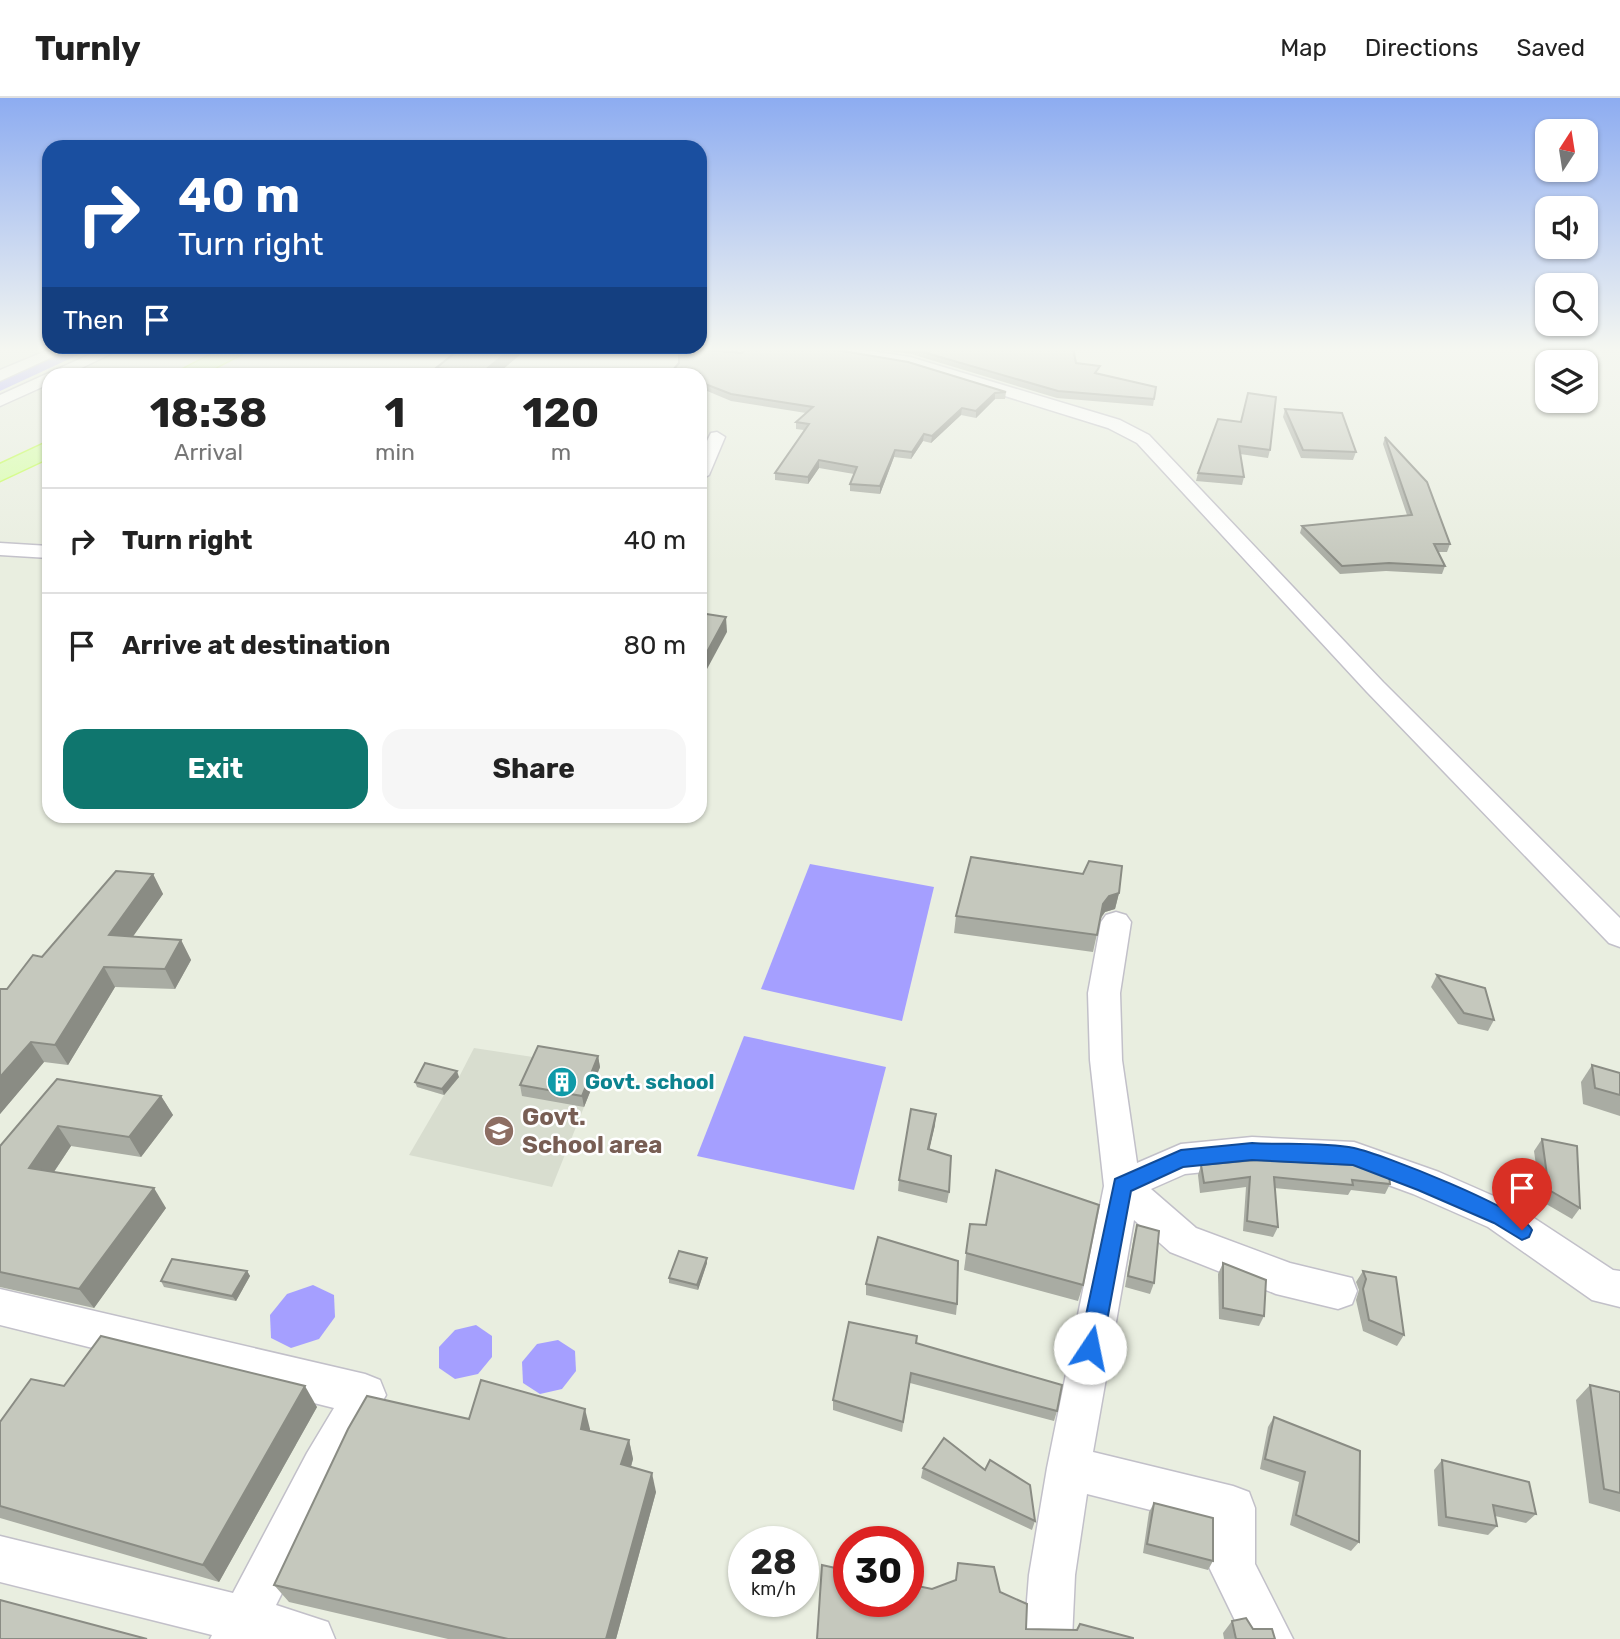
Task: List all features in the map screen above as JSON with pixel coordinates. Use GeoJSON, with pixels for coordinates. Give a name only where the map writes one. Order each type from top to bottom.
{"type":"FeatureCollection","features":[{"type":"Feature","properties":{"kind":"main road"},"geometry":{"type":"LineString","coordinates":[[0,474],[42,452]]}},
{"type":"Feature","properties":{"kind":"street"},"geometry":{"type":"LineString","coordinates":[[1101,420],[1143,439],[1375,687],[1620,936]]}},
{"type":"Feature","properties":{"kind":"street"},"geometry":{"type":"LineString","coordinates":[[707,457],[717,437]]}},
{"type":"Feature","properties":{"kind":"street"},"geometry":{"type":"LineString","coordinates":[[0,549],[42,549]]}},
{"type":"Feature","properties":{"kind":"street"},"geometry":{"type":"LineString","coordinates":[[1048,1639],[1052,1575],[1069,1468],[1122,1186],[1105,1060],[1104,993],[1116,922]]}},
{"type":"Feature","properties":{"kind":"street"},"geometry":{"type":"LineString","coordinates":[[1122,1186],[1181,1159],[1252,1152],[1354,1157],[1426,1183],[1501,1216],[1606,1287],[1620,1289]]}},
{"type":"Feature","properties":{"kind":"street"},"geometry":{"type":"LineString","coordinates":[[1122,1186],[1182,1240],[1290,1281],[1338,1291]]}},
{"type":"Feature","properties":{"kind":"street"},"geometry":{"type":"LineString","coordinates":[[0,1307],[365,1395],[322,1468],[239,1629]]}},
{"type":"Feature","properties":{"kind":"street"},"geometry":{"type":"LineString","coordinates":[[1069,1468],[1233,1508],[1232,1567],[1269,1639]]}},
{"type":"Feature","properties":{"kind":"street"},"geometry":{"type":"LineString","coordinates":[[0,1559],[239,1629],[312,1639]]}},
{"type":"Feature","properties":{"kind":"shaded area"},"geometry":{"type":"Polygon","coordinates":[[[810,864],[934,887],[902,1021],[761,989],[810,864]]]}},
{"type":"Feature","properties":{"kind":"shaded area"},"geometry":{"type":"Polygon","coordinates":[[[744,1036],[886,1067],[854,1190],[697,1156],[744,1036]]]}},
{"type":"Feature","properties":{"kind":"shaded area","name":"Govt. School area"},"geometry":{"type":"Polygon","coordinates":[[[474,1048],[600,1067],[552,1187],[409,1155],[444,1095],[417,1087],[427,1069],[459,1077],[474,1048]]]}},
{"type":"Feature","properties":{"kind":"shaded area"},"geometry":{"type":"Polygon","coordinates":[[[313,1285],[334,1295],[335,1317],[319,1339],[291,1348],[271,1338],[270,1315],[287,1294],[313,1285]]]}},
{"type":"Feature","properties":{"kind":"shaded area"},"geometry":{"type":"Polygon","coordinates":[[[476,1325],[492,1336],[492,1357],[478,1374],[455,1379],[439,1368],[439,1347],[455,1330],[476,1325]]]}},
{"type":"Feature","properties":{"kind":"shaded area"},"geometry":{"type":"Polygon","coordinates":[[[558,1340],[575,1351],[576,1371],[562,1389],[540,1394],[523,1383],[522,1362],[537,1344],[558,1340]]]}},
{"type":"Feature","properties":{"kind":"building"},"geometry":{"type":"Polygon","coordinates":[[[949,420],[932,436],[924,434],[912,452],[895,450],[880,486],[850,484],[857,467],[819,460],[808,477],[775,473],[809,424],[796,422],[949,420]]]}},
{"type":"Feature","properties":{"kind":"building"},"geometry":{"type":"Polygon","coordinates":[[[1218,420],[1273,420],[1270,450],[1239,446],[1244,477],[1198,473],[1218,420]]]}},
{"type":"Feature","properties":{"kind":"building"},"geometry":{"type":"Polygon","coordinates":[[[1290,420],[1344,420],[1356,452],[1303,450],[1290,420]]]}},
{"type":"Feature","properties":{"kind":"building"},"geometry":{"type":"Polygon","coordinates":[[[1385,437],[1427,482],[1450,544],[1434,544],[1445,566],[1389,563],[1342,566],[1302,526],[1412,515],[1385,437]]]}},
{"type":"Feature","properties":{"kind":"building"},"geometry":{"type":"Polygon","coordinates":[[[707,614],[726,617],[707,652],[707,614]]]}},
{"type":"Feature","properties":{"kind":"building"},"geometry":{"type":"Polygon","coordinates":[[[971,857],[1083,874],[1089,861],[1122,866],[1119,893],[1109,896],[1103,904],[1097,935],[956,916],[971,857]]]}},
{"type":"Feature","properties":{"kind":"building"},"geometry":{"type":"Polygon","coordinates":[[[116,871],[153,874],[109,935],[181,940],[165,969],[104,967],[55,1045],[31,1042],[0,1077],[0,989],[7,989],[33,955],[42,957],[116,871]]]}},
{"type":"Feature","properties":{"kind":"building"},"geometry":{"type":"Polygon","coordinates":[[[1437,975],[1485,988],[1494,1020],[1464,1013],[1437,975]]]}},
{"type":"Feature","properties":{"kind":"building","name":"Govt. school"},"geometry":{"type":"Polygon","coordinates":[[[538,1046],[598,1056],[582,1096],[520,1085],[538,1046]]]}},
{"type":"Feature","properties":{"kind":"building"},"geometry":{"type":"Polygon","coordinates":[[[425,1063],[457,1071],[442,1089],[415,1082],[425,1063]]]}},
{"type":"Feature","properties":{"kind":"building"},"geometry":{"type":"Polygon","coordinates":[[[1592,1065],[1620,1073],[1620,1095],[1595,1088],[1592,1065]]]}},
{"type":"Feature","properties":{"kind":"building"},"geometry":{"type":"Polygon","coordinates":[[[57,1079],[161,1096],[129,1137],[58,1126],[29,1168],[154,1188],[79,1289],[0,1272],[0,1146],[57,1079]]]}},
{"type":"Feature","properties":{"kind":"building"},"geometry":{"type":"Polygon","coordinates":[[[911,1109],[936,1114],[928,1149],[951,1156],[949,1192],[899,1180],[911,1109]]]}},
{"type":"Feature","properties":{"kind":"building"},"geometry":{"type":"Polygon","coordinates":[[[1542,1139],[1577,1146],[1580,1208],[1549,1190],[1542,1139]]]}},
{"type":"Feature","properties":{"kind":"building"},"geometry":{"type":"Polygon","coordinates":[[[1256,1160],[1358,1165],[1389,1176],[1390,1184],[1352,1180],[1353,1185],[1274,1177],[1278,1227],[1247,1221],[1250,1177],[1204,1183],[1201,1165],[1256,1160]]]}},
{"type":"Feature","properties":{"kind":"building"},"geometry":{"type":"Polygon","coordinates":[[[996,1170],[1099,1205],[1083,1285],[966,1253],[970,1224],[986,1225],[996,1170]]]}},
{"type":"Feature","properties":{"kind":"building"},"geometry":{"type":"Polygon","coordinates":[[[1137,1225],[1159,1231],[1154,1283],[1128,1276],[1137,1225]]]}},
{"type":"Feature","properties":{"kind":"building"},"geometry":{"type":"Polygon","coordinates":[[[878,1237],[958,1261],[957,1304],[866,1284],[878,1237]]]}},
{"type":"Feature","properties":{"kind":"building"},"geometry":{"type":"Polygon","coordinates":[[[679,1251],[707,1258],[697,1285],[669,1278],[679,1251]]]}},
{"type":"Feature","properties":{"kind":"building"},"geometry":{"type":"Polygon","coordinates":[[[172,1259],[247,1271],[232,1296],[161,1281],[172,1259]]]}},
{"type":"Feature","properties":{"kind":"building"},"geometry":{"type":"Polygon","coordinates":[[[1223,1263],[1266,1280],[1264,1316],[1223,1308],[1223,1263]]]}},
{"type":"Feature","properties":{"kind":"building"},"geometry":{"type":"Polygon","coordinates":[[[1363,1271],[1396,1277],[1404,1335],[1369,1320],[1363,1289],[1366,1279],[1363,1271]]]}},
{"type":"Feature","properties":{"kind":"building"},"geometry":{"type":"Polygon","coordinates":[[[849,1322],[917,1336],[916,1343],[1062,1385],[1057,1411],[911,1373],[903,1422],[833,1400],[849,1322]]]}},
{"type":"Feature","properties":{"kind":"building"},"geometry":{"type":"Polygon","coordinates":[[[101,1336],[305,1386],[203,1565],[0,1506],[0,1422],[31,1379],[64,1386],[101,1336]]]}},
{"type":"Feature","properties":{"kind":"building"},"geometry":{"type":"Polygon","coordinates":[[[481,1380],[585,1409],[581,1429],[629,1440],[621,1464],[652,1473],[606,1639],[508,1639],[274,1585],[348,1429],[367,1396],[469,1419],[481,1380]]]}},
{"type":"Feature","properties":{"kind":"building"},"geometry":{"type":"Polygon","coordinates":[[[1590,1385],[1620,1392],[1620,1493],[1604,1489],[1590,1385]]]}},
{"type":"Feature","properties":{"kind":"building"},"geometry":{"type":"Polygon","coordinates":[[[1274,1417],[1360,1451],[1359,1542],[1296,1515],[1305,1472],[1265,1459],[1274,1417]]]}},
{"type":"Feature","properties":{"kind":"building"},"geometry":{"type":"Polygon","coordinates":[[[944,1438],[985,1470],[990,1460],[1030,1485],[1035,1521],[923,1468],[944,1438]]]}},
{"type":"Feature","properties":{"kind":"building"},"geometry":{"type":"Polygon","coordinates":[[[1442,1460],[1529,1482],[1536,1514],[1493,1505],[1497,1526],[1446,1517],[1442,1460]]]}},
{"type":"Feature","properties":{"kind":"building"},"geometry":{"type":"Polygon","coordinates":[[[1154,1503],[1213,1518],[1213,1561],[1147,1544],[1154,1503]]]}},
{"type":"Feature","properties":{"kind":"building"},"geometry":{"type":"Polygon","coordinates":[[[958,1563],[994,1567],[1000,1592],[1027,1604],[1026,1629],[1077,1630],[1080,1624],[1133,1639],[817,1639],[822,1565],[833,1567],[833,1617],[924,1617],[924,1587],[932,1589],[956,1580],[958,1563]]]}},
{"type":"Feature","properties":{"kind":"building"},"geometry":{"type":"Polygon","coordinates":[[[0,1600],[147,1639],[0,1639],[0,1600]]]}},
{"type":"Feature","properties":{"kind":"building"},"geometry":{"type":"Polygon","coordinates":[[[1246,1618],[1253,1629],[1272,1629],[1275,1639],[1236,1639],[1232,1621],[1246,1618]]]}},
{"type":"Feature","properties":{"kind":"place","name":"Govt. school"},"geometry":{"type":"Point","coordinates":[562,1082]}},
{"type":"Feature","properties":{"kind":"place","name":"Govt. School area"},"geometry":{"type":"Point","coordinates":[499,1131]}},
{"type":"Feature","properties":{"kind":"route"},"geometry":{"type":"LineString","coordinates":[[1090,1348],[1122,1186],[1181,1159],[1252,1152],[1354,1157],[1426,1183],[1501,1216],[1522,1230]]}}]}
